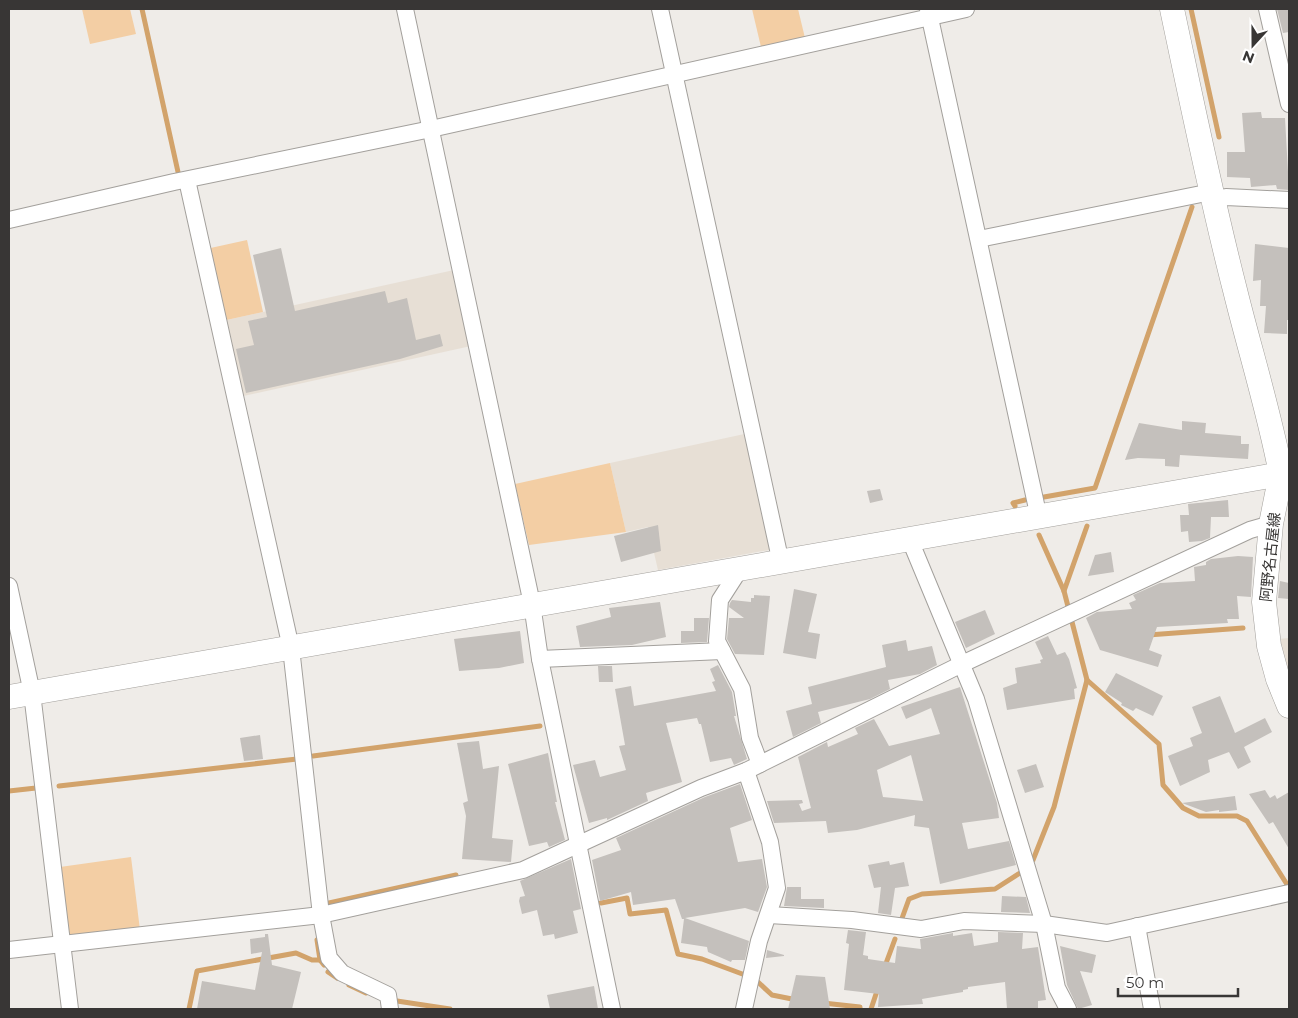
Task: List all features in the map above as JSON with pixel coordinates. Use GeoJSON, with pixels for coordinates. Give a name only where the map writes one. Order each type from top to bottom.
{"type":"FeatureCollection","features":[{"type":"Feature","properties":{"kind":"street"},"geometry":{"type":"LineString","coordinates":[[405,9],[532,604],[540,659],[612,1009]]}},
{"type":"Feature","properties":{"kind":"street"},"geometry":{"type":"LineString","coordinates":[[660,9],[781,563]]}},
{"type":"Feature","properties":{"kind":"street"},"geometry":{"type":"LineString","coordinates":[[9,220],[186,180],[431,129],[929,13],[966,9]]}},
{"type":"Feature","properties":{"kind":"street"},"geometry":{"type":"LineString","coordinates":[[9,697],[532,604],[1039,518],[1285,473],[1234,290],[1172,9]]}},
{"type":"Feature","properties":{"kind":"street"},"geometry":{"type":"LineString","coordinates":[[1268,9],[1285,68],[1289,104]]}},
{"type":"Feature","properties":{"kind":"street"},"geometry":{"type":"LineString","coordinates":[[929,13],[1039,518]]}},
{"type":"Feature","properties":{"kind":"street"},"geometry":{"type":"LineString","coordinates":[[186,180],[291,648],[321,915],[329,958],[342,973],[388,995],[390,1009]]}},
{"type":"Feature","properties":{"kind":"street"},"geometry":{"type":"LineString","coordinates":[[979,239],[1213,197],[1289,200]]}},
{"type":"Feature","properties":{"kind":"street","name":"阿野名古屋線"},"geometry":{"type":"LineString","coordinates":[[1285,473],[1271,524],[1264,602],[1269,646],[1278,679],[1289,706]]}},
{"type":"Feature","properties":{"kind":"street"},"geometry":{"type":"LineString","coordinates":[[9,950],[321,915],[524,870],[701,788],[753,768],[962,664],[1250,530],[1271,524]]}},
{"type":"Feature","properties":{"kind":"street"},"geometry":{"type":"LineString","coordinates":[[910,540],[976,699],[1044,924],[1058,988],[1068,1009]]}},
{"type":"Feature","properties":{"kind":"street"},"geometry":{"type":"LineString","coordinates":[[740,569],[720,600],[717,641],[742,689],[753,768],[770,842],[777,888],[769,915],[758,941],[744,1009]]}},
{"type":"Feature","properties":{"kind":"street"},"geometry":{"type":"LineString","coordinates":[[9,586],[32,693],[64,944],[70,1009]]}},
{"type":"Feature","properties":{"kind":"street"},"geometry":{"type":"LineString","coordinates":[[540,659],[722,651]]}},
{"type":"Feature","properties":{"kind":"street"},"geometry":{"type":"LineString","coordinates":[[769,915],[852,920],[922,929],[964,920],[1044,924],[1107,933],[1287,897]]}},
{"type":"Feature","properties":{"kind":"street"},"geometry":{"type":"LineString","coordinates":[[1137,926],[1152,1009]]}},
{"type":"Feature","properties":{"kind":"shaded area"},"geometry":{"type":"Polygon","coordinates":[[[82,9],[130,9],[136,34],[90,44],[82,9]]]}},
{"type":"Feature","properties":{"kind":"shaded area"},"geometry":{"type":"Polygon","coordinates":[[[752,9],[798,9],[805,38],[761,47],[752,9]]]}},
{"type":"Feature","properties":{"kind":"shaded area"},"geometry":{"type":"Polygon","coordinates":[[[247,240],[263,312],[222,321],[206,249],[247,240]]]}},
{"type":"Feature","properties":{"kind":"shaded area"},"geometry":{"type":"Polygon","coordinates":[[[454,270],[471,346],[239,397],[222,321],[454,270]]]}},
{"type":"Feature","properties":{"kind":"shaded area"},"geometry":{"type":"Polygon","coordinates":[[[749,433],[774,549],[658,570],[648,527],[626,532],[610,463],[749,433]]]}},
{"type":"Feature","properties":{"kind":"shaded area"},"geometry":{"type":"Polygon","coordinates":[[[610,463],[626,532],[529,545],[515,484],[610,463]]]}},
{"type":"Feature","properties":{"kind":"shaded area"},"geometry":{"type":"Polygon","coordinates":[[[1289,638],[1289,681],[1278,639],[1289,638]]]}},
{"type":"Feature","properties":{"kind":"shaded area"},"geometry":{"type":"Polygon","coordinates":[[[131,857],[140,930],[71,938],[68,935],[60,867],[131,857]]]}},
{"type":"Feature","properties":{"kind":"building"},"geometry":{"type":"Polygon","coordinates":[[[1277,9],[1289,9],[1289,32],[1283,33],[1277,9]]]}},
{"type":"Feature","properties":{"kind":"building"},"geometry":{"type":"Polygon","coordinates":[[[1261,112],[1262,118],[1285,118],[1289,190],[1277,189],[1276,185],[1251,187],[1250,178],[1227,177],[1227,152],[1245,152],[1242,113],[1261,112]]]}},
{"type":"Feature","properties":{"kind":"building"},"geometry":{"type":"Polygon","coordinates":[[[1255,244],[1289,248],[1289,320],[1287,320],[1287,334],[1264,333],[1266,306],[1260,306],[1261,280],[1253,281],[1255,244]]]}},
{"type":"Feature","properties":{"kind":"building"},"geometry":{"type":"Polygon","coordinates":[[[281,248],[295,311],[385,291],[388,303],[407,298],[416,340],[440,334],[443,346],[400,359],[246,393],[236,349],[254,345],[248,321],[267,317],[253,255],[281,248]]]}},
{"type":"Feature","properties":{"kind":"building"},"geometry":{"type":"Polygon","coordinates":[[[1182,421],[1206,423],[1205,433],[1241,436],[1241,444],[1249,444],[1248,459],[1180,455],[1179,467],[1165,466],[1165,459],[1138,458],[1125,460],[1139,423],[1182,430],[1182,421]]]}},
{"type":"Feature","properties":{"kind":"building"},"geometry":{"type":"Polygon","coordinates":[[[880,489],[883,500],[870,503],[867,491],[880,489]]]}},
{"type":"Feature","properties":{"kind":"building"},"geometry":{"type":"Polygon","coordinates":[[[1228,500],[1229,517],[1211,517],[1210,538],[1189,542],[1188,531],[1181,532],[1180,515],[1189,515],[1188,504],[1228,500]]]}},
{"type":"Feature","properties":{"kind":"building"},"geometry":{"type":"Polygon","coordinates":[[[658,525],[661,551],[621,562],[614,536],[658,525]]]}},
{"type":"Feature","properties":{"kind":"building"},"geometry":{"type":"Polygon","coordinates":[[[1111,552],[1114,572],[1088,576],[1095,555],[1111,552]]]}},
{"type":"Feature","properties":{"kind":"building"},"geometry":{"type":"Polygon","coordinates":[[[1238,556],[1253,557],[1251,597],[1237,596],[1239,619],[1227,619],[1228,623],[1157,627],[1149,650],[1162,655],[1158,667],[1100,650],[1086,618],[1097,612],[1132,609],[1129,603],[1136,600],[1133,595],[1160,583],[1195,581],[1194,567],[1206,565],[1206,562],[1211,559],[1238,556]]]}},
{"type":"Feature","properties":{"kind":"building"},"geometry":{"type":"Polygon","coordinates":[[[1280,581],[1289,583],[1289,599],[1278,598],[1280,581]]]}},
{"type":"Feature","properties":{"kind":"building"},"geometry":{"type":"Polygon","coordinates":[[[794,589],[817,594],[808,632],[820,634],[816,659],[783,653],[794,589]]]}},
{"type":"Feature","properties":{"kind":"building"},"geometry":{"type":"Polygon","coordinates":[[[754,595],[770,596],[764,655],[735,654],[727,639],[729,618],[744,618],[729,607],[730,603],[732,600],[751,602],[751,598],[754,598],[754,595]]]}},
{"type":"Feature","properties":{"kind":"building"},"geometry":{"type":"Polygon","coordinates":[[[660,602],[666,637],[632,645],[580,647],[576,626],[611,617],[609,608],[660,602]]]}},
{"type":"Feature","properties":{"kind":"building"},"geometry":{"type":"Polygon","coordinates":[[[985,610],[995,634],[966,648],[955,622],[985,610]]]}},
{"type":"Feature","properties":{"kind":"building"},"geometry":{"type":"Polygon","coordinates":[[[694,618],[709,618],[707,642],[681,643],[681,631],[694,631],[694,618]]]}},
{"type":"Feature","properties":{"kind":"building"},"geometry":{"type":"Polygon","coordinates":[[[520,631],[524,663],[499,668],[459,671],[454,639],[520,631]]]}},
{"type":"Feature","properties":{"kind":"building"},"geometry":{"type":"Polygon","coordinates":[[[1048,636],[1057,655],[1065,652],[1069,659],[1077,688],[1074,689],[1075,699],[1007,710],[1003,688],[1017,683],[1015,668],[1041,663],[1040,660],[1043,659],[1035,642],[1048,636]]]}},
{"type":"Feature","properties":{"kind":"building"},"geometry":{"type":"Polygon","coordinates":[[[906,640],[908,651],[932,646],[937,665],[920,674],[888,680],[890,689],[870,699],[818,712],[821,723],[793,737],[786,711],[812,704],[808,687],[886,667],[882,645],[906,640]]]}},
{"type":"Feature","properties":{"kind":"building"},"geometry":{"type":"Polygon","coordinates":[[[718,665],[732,692],[736,716],[734,716],[747,759],[734,765],[731,758],[710,762],[701,724],[699,724],[697,718],[666,723],[682,782],[646,793],[648,801],[607,820],[607,818],[589,823],[573,765],[595,760],[600,777],[626,770],[619,746],[625,745],[615,689],[631,686],[634,706],[716,691],[712,682],[715,681],[710,669],[718,665]]]}},
{"type":"Feature","properties":{"kind":"building"},"geometry":{"type":"Polygon","coordinates":[[[598,666],[612,666],[613,682],[599,682],[598,666]]]}},
{"type":"Feature","properties":{"kind":"building"},"geometry":{"type":"Polygon","coordinates":[[[1116,673],[1163,696],[1153,716],[1136,708],[1133,711],[1121,705],[1122,703],[1105,692],[1116,673]]]}},
{"type":"Feature","properties":{"kind":"building"},"geometry":{"type":"Polygon","coordinates":[[[960,687],[997,803],[999,818],[962,823],[968,849],[1009,841],[1016,865],[940,884],[929,828],[914,826],[915,815],[857,830],[828,833],[826,821],[774,823],[767,801],[802,800],[803,803],[799,804],[802,811],[811,808],[798,757],[827,742],[828,747],[858,734],[855,728],[874,719],[889,746],[940,734],[931,708],[906,719],[901,707],[960,687]],[[911,755],[877,770],[883,797],[923,801],[911,755]]]}},
{"type":"Feature","properties":{"kind":"building"},"geometry":{"type":"Polygon","coordinates":[[[1220,696],[1235,733],[1265,718],[1272,732],[1244,747],[1251,762],[1238,769],[1229,752],[1208,760],[1210,772],[1180,786],[1168,756],[1193,746],[1190,738],[1202,733],[1192,707],[1220,696]]]}},
{"type":"Feature","properties":{"kind":"building"},"geometry":{"type":"Polygon","coordinates":[[[260,735],[263,759],[244,761],[240,738],[260,735]]]}},
{"type":"Feature","properties":{"kind":"building"},"geometry":{"type":"Polygon","coordinates":[[[479,741],[483,769],[499,766],[492,838],[513,840],[511,862],[462,859],[466,816],[463,803],[468,801],[457,743],[479,741]]]}},
{"type":"Feature","properties":{"kind":"building"},"geometry":{"type":"Polygon","coordinates":[[[548,753],[557,802],[555,802],[565,840],[549,847],[547,842],[529,846],[508,764],[548,753]]]}},
{"type":"Feature","properties":{"kind":"building"},"geometry":{"type":"Polygon","coordinates":[[[1036,764],[1044,787],[1025,793],[1017,770],[1036,764]]]}},
{"type":"Feature","properties":{"kind":"building"},"geometry":{"type":"Polygon","coordinates":[[[740,784],[752,820],[730,828],[738,862],[762,859],[767,887],[758,912],[745,908],[685,918],[749,941],[745,960],[732,960],[731,962],[708,952],[707,947],[681,943],[684,919],[682,919],[675,899],[633,905],[631,892],[600,901],[592,860],[621,850],[616,838],[705,797],[740,784]]]}},
{"type":"Feature","properties":{"kind":"building"},"geometry":{"type":"Polygon","coordinates":[[[1265,790],[1270,798],[1275,795],[1277,799],[1289,792],[1289,849],[1273,822],[1269,824],[1249,794],[1265,790]]]}},
{"type":"Feature","properties":{"kind":"building"},"geometry":{"type":"Polygon","coordinates":[[[1235,796],[1237,810],[1206,812],[1182,803],[1235,796]]]}},
{"type":"Feature","properties":{"kind":"building"},"geometry":{"type":"Polygon","coordinates":[[[571,859],[581,909],[573,911],[578,933],[555,939],[554,934],[543,936],[537,910],[522,914],[519,901],[520,897],[525,896],[520,881],[571,859]]]}},
{"type":"Feature","properties":{"kind":"building"},"geometry":{"type":"Polygon","coordinates":[[[889,861],[890,865],[904,862],[909,886],[895,888],[891,915],[878,913],[881,887],[874,888],[868,865],[889,861]]]}},
{"type":"Feature","properties":{"kind":"building"},"geometry":{"type":"Polygon","coordinates":[[[787,887],[801,887],[801,899],[824,899],[824,908],[784,906],[787,887]]]}},
{"type":"Feature","properties":{"kind":"building"},"geometry":{"type":"Polygon","coordinates":[[[1002,896],[1026,897],[1030,913],[1001,912],[1002,896]]]}},
{"type":"Feature","properties":{"kind":"building"},"geometry":{"type":"Polygon","coordinates":[[[848,930],[866,932],[863,955],[868,956],[868,959],[895,963],[897,946],[921,949],[920,939],[953,933],[953,936],[972,933],[974,946],[998,942],[998,932],[1023,933],[1022,949],[1038,947],[1046,1000],[1038,1001],[1038,1009],[1007,1009],[1005,982],[968,987],[963,992],[922,999],[923,1004],[878,1007],[879,994],[844,990],[849,944],[846,943],[848,930]]]}},
{"type":"Feature","properties":{"kind":"building"},"geometry":{"type":"Polygon","coordinates":[[[265,934],[268,934],[272,965],[301,972],[292,1009],[197,1009],[202,981],[255,990],[262,952],[251,954],[250,939],[265,937],[265,934]]]}},
{"type":"Feature","properties":{"kind":"building"},"geometry":{"type":"Polygon","coordinates":[[[1060,946],[1096,955],[1092,973],[1080,971],[1092,1005],[1078,1009],[1067,985],[1060,946]]]}},
{"type":"Feature","properties":{"kind":"building"},"geometry":{"type":"Polygon","coordinates":[[[767,950],[784,955],[784,956],[766,958],[767,950]]]}},
{"type":"Feature","properties":{"kind":"building"},"geometry":{"type":"Polygon","coordinates":[[[796,975],[825,977],[830,1009],[788,1009],[796,975]]]}},
{"type":"Feature","properties":{"kind":"building"},"geometry":{"type":"Polygon","coordinates":[[[594,986],[598,1009],[550,1009],[547,995],[594,986]]]}},
{"type":"Feature","properties":{"kind":"waterway"},"geometry":{"type":"LineString","coordinates":[[142,9],[178,172]]}},
{"type":"Feature","properties":{"kind":"waterway"},"geometry":{"type":"LineString","coordinates":[[1191,9],[1219,137]]}},
{"type":"Feature","properties":{"kind":"waterway"},"geometry":{"type":"LineString","coordinates":[[1044,497],[1095,488],[1192,207]]}},
{"type":"Feature","properties":{"kind":"waterway"},"geometry":{"type":"LineString","coordinates":[[1015,506],[1013,503],[1025,500]]}},
{"type":"Feature","properties":{"kind":"waterway"},"geometry":{"type":"LineString","coordinates":[[1064,591],[1087,526]]}},
{"type":"Feature","properties":{"kind":"waterway"},"geometry":{"type":"LineString","coordinates":[[901,921],[909,899],[922,894],[995,889],[1020,873],[1033,860],[1054,807],[1087,680],[1064,591],[1039,535]]}},
{"type":"Feature","properties":{"kind":"waterway"},"geometry":{"type":"LineString","coordinates":[[1148,635],[1243,628]]}},
{"type":"Feature","properties":{"kind":"waterway"},"geometry":{"type":"LineString","coordinates":[[1087,680],[1159,744],[1163,785],[1183,808],[1199,816],[1237,816],[1247,821],[1288,886]]}},
{"type":"Feature","properties":{"kind":"waterway"},"geometry":{"type":"LineString","coordinates":[[313,756],[540,726]]}},
{"type":"Feature","properties":{"kind":"waterway"},"geometry":{"type":"LineString","coordinates":[[59,786],[297,759]]}},
{"type":"Feature","properties":{"kind":"waterway"},"geometry":{"type":"LineString","coordinates":[[9,791],[36,788]]}},
{"type":"Feature","properties":{"kind":"waterway"},"geometry":{"type":"LineString","coordinates":[[329,903],[456,875]]}},
{"type":"Feature","properties":{"kind":"waterway"},"geometry":{"type":"LineString","coordinates":[[601,903],[627,898],[630,914],[666,910],[678,954],[702,959],[745,975]]}},
{"type":"Feature","properties":{"kind":"waterway"},"geometry":{"type":"LineString","coordinates":[[885,966],[895,939]]}},
{"type":"Feature","properties":{"kind":"waterway"},"geometry":{"type":"LineString","coordinates":[[317,940],[320,960],[324,965]]}},
{"type":"Feature","properties":{"kind":"waterway"},"geometry":{"type":"LineString","coordinates":[[189,1009],[197,971],[296,953],[312,960],[320,960]]}},
{"type":"Feature","properties":{"kind":"waterway"},"geometry":{"type":"LineString","coordinates":[[328,972],[337,978]]}},
{"type":"Feature","properties":{"kind":"waterway"},"geometry":{"type":"LineString","coordinates":[[758,982],[772,995],[797,1000]]}},
{"type":"Feature","properties":{"kind":"waterway"},"geometry":{"type":"LineString","coordinates":[[349,985],[366,993]]}},
{"type":"Feature","properties":{"kind":"waterway"},"geometry":{"type":"LineString","coordinates":[[871,1009],[878,988]]}},
{"type":"Feature","properties":{"kind":"waterway"},"geometry":{"type":"LineString","coordinates":[[397,1001],[450,1009]]}},
{"type":"Feature","properties":{"kind":"waterway"},"geometry":{"type":"LineString","coordinates":[[823,1003],[860,1007],[860,1009]]}}]}
